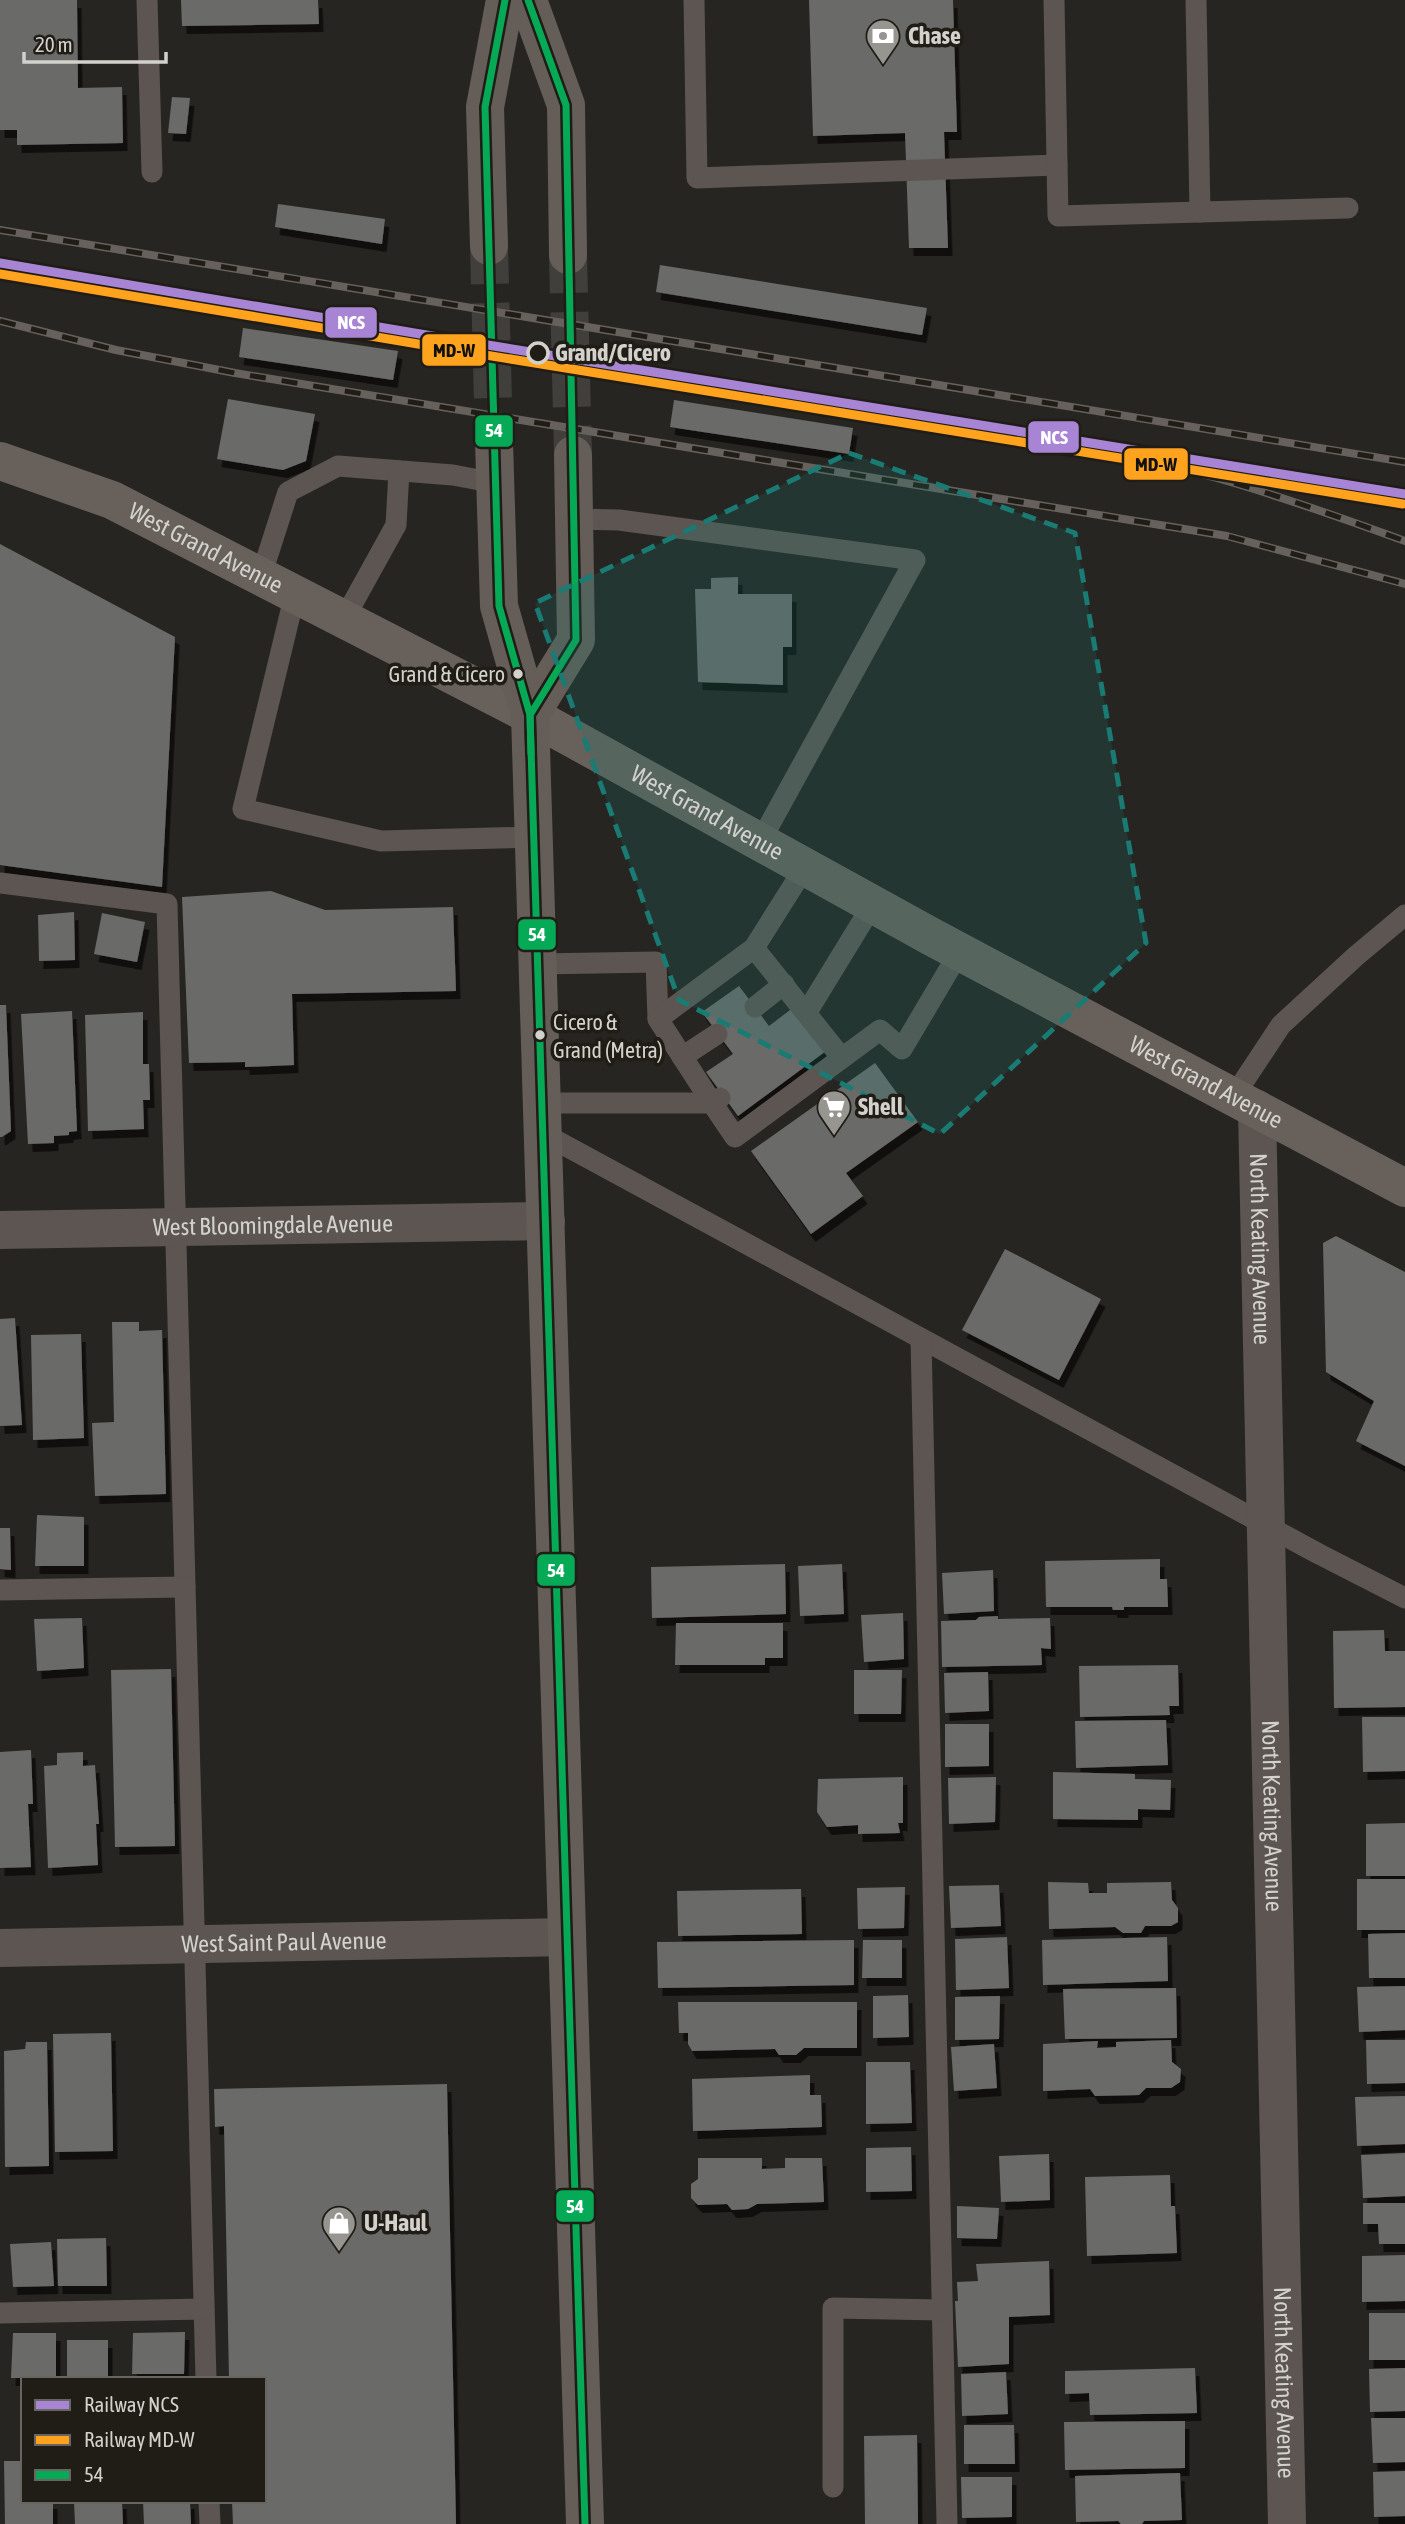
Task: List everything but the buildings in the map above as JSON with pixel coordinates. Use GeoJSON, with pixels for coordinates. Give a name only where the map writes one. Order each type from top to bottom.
{"type":"FeatureCollection","features":[{"type":"Feature","properties":{"kind":"main road"},"geometry":{"type":"LineString","coordinates":[[489,246],[485,107],[505,0]]}},
{"type":"Feature","properties":{"kind":"main road"},"geometry":{"type":"LineString","coordinates":[[528,0],[566,105],[568,255]]}},
{"type":"Feature","properties":{"kind":"main road"},"geometry":{"type":"LineString","coordinates":[[494,442],[499,606],[530,715],[584,2524]]}},
{"type":"Feature","properties":{"kind":"main road"},"geometry":{"type":"LineString","coordinates":[[530,715],[576,640],[573,455]]}},
{"type":"Feature","properties":{"kind":"main road","name":"West Grand Avenue"},"geometry":{"type":"LineString","coordinates":[[0,461],[112,500],[530,715],[873,904],[1405,1188]]}},
{"type":"Feature","properties":{"kind":"street","name":"North Keating Avenue"},"geometry":{"type":"LineString","coordinates":[[1245,1103],[1264,1524],[1287,2524]]}},
{"type":"Feature","properties":{"kind":"street","name":"West Bloomingdale Avenue"},"geometry":{"type":"LineString","coordinates":[[0,1230],[546,1221]]}},
{"type":"Feature","properties":{"kind":"street","name":"West Saint Paul Avenue"},"geometry":{"type":"LineString","coordinates":[[0,1948],[567,1937]]}},
{"type":"Feature","properties":{"kind":"lane"},"geometry":{"type":"LineString","coordinates":[[147,0],[152,172]]}},
{"type":"Feature","properties":{"kind":"lane"},"geometry":{"type":"LineString","coordinates":[[694,0],[697,178],[1057,165]]}},
{"type":"Feature","properties":{"kind":"lane"},"geometry":{"type":"LineString","coordinates":[[1054,0],[1058,216],[1348,208]]}},
{"type":"Feature","properties":{"kind":"lane"},"geometry":{"type":"LineString","coordinates":[[1196,0],[1200,212]]}},
{"type":"Feature","properties":{"kind":"lane"},"geometry":{"type":"LineString","coordinates":[[261,576],[288,492],[338,466],[453,475],[495,483]]}},
{"type":"Feature","properties":{"kind":"lane"},"geometry":{"type":"LineString","coordinates":[[344,619],[396,525],[399,471]]}},
{"type":"Feature","properties":{"kind":"lane"},"geometry":{"type":"LineString","coordinates":[[574,519],[619,520],[915,560],[760,842]]}},
{"type":"Feature","properties":{"kind":"lane"},"geometry":{"type":"LineString","coordinates":[[295,594],[243,809],[381,841],[534,837]]}},
{"type":"Feature","properties":{"kind":"lane"},"geometry":{"type":"LineString","coordinates":[[658,1019],[754,948],[805,867]]}},
{"type":"Feature","properties":{"kind":"lane"},"geometry":{"type":"LineString","coordinates":[[0,883],[167,904],[206,2377]]}},
{"type":"Feature","properties":{"kind":"lane"},"geometry":{"type":"LineString","coordinates":[[813,1024],[873,904]]}},
{"type":"Feature","properties":{"kind":"lane"},"geometry":{"type":"LineString","coordinates":[[1245,1103],[1268,1041],[1281,1025],[1405,915]]}},
{"type":"Feature","properties":{"kind":"lane"},"geometry":{"type":"LineString","coordinates":[[754,948],[841,1057]]}},
{"type":"Feature","properties":{"kind":"lane"},"geometry":{"type":"LineString","coordinates":[[538,964],[656,962],[658,1019],[682,1057],[718,1099],[735,1136],[880,1030],[902,1049],[960,951]]}},
{"type":"Feature","properties":{"kind":"lane"},"geometry":{"type":"LineString","coordinates":[[755,1007],[784,984]]}},
{"type":"Feature","properties":{"kind":"lane"},"geometry":{"type":"LineString","coordinates":[[682,1057],[717,1034]]}},
{"type":"Feature","properties":{"kind":"lane"},"geometry":{"type":"LineString","coordinates":[[543,1118],[718,1099]]}},
{"type":"Feature","properties":{"kind":"lane"},"geometry":{"type":"LineString","coordinates":[[543,1118],[921,1339],[1405,1598]]}},
{"type":"Feature","properties":{"kind":"lane"},"geometry":{"type":"LineString","coordinates":[[921,1339],[947,2524]]}},
{"type":"Feature","properties":{"kind":"lane"},"geometry":{"type":"LineString","coordinates":[[0,1590],[185,1587]]}},
{"type":"Feature","properties":{"kind":"lane"},"geometry":{"type":"LineString","coordinates":[[833,2487],[833,2308],[942,2310]]}},
{"type":"Feature","properties":{"kind":"lane"},"geometry":{"type":"LineString","coordinates":[[0,2313],[204,2309]]}},
{"type":"Feature","properties":{"kind":"lane"},"geometry":{"type":"LineString","coordinates":[[209,2503],[210,2524]]}},
{"type":"Feature","properties":{"kind":"highlighted area"},"geometry":{"type":"Polygon","coordinates":[[[849,453],[1075,533],[1146,943],[940,1134],[679,1000],[535,603],[849,453]]]}},
{"type":"Feature","properties":{"kind":"tunnel"},"geometry":{"type":"LineString","coordinates":[[489,246],[494,442]]}},
{"type":"Feature","properties":{"kind":"tunnel"},"geometry":{"type":"LineString","coordinates":[[568,255],[573,455]]}},
{"type":"Feature","properties":{"kind":"railway"},"geometry":{"type":"LineString","coordinates":[[0,230],[1405,462]]}},
{"type":"Feature","properties":{"kind":"railway"},"geometry":{"type":"LineString","coordinates":[[0,321],[116,350],[235,373],[1227,536],[1405,584]]}},
{"type":"Feature","properties":{"kind":"railway"},"geometry":{"type":"LineString","coordinates":[[890,410],[1093,449],[1213,477],[1286,499],[1405,541]]}},
{"type":"Feature","properties":{"kind":"rail line","name":"NCS"},"geometry":{"type":"LineString","coordinates":[[0,263],[1405,494]]}},
{"type":"Feature","properties":{"kind":"rail line","name":"MD-W"},"geometry":{"type":"LineString","coordinates":[[0,274],[1403,504]]}},
{"type":"Feature","properties":{"kind":"transit line","name":"54"},"geometry":{"type":"LineString","coordinates":[[505,0],[485,107],[499,606],[530,715],[531,754]]}},
{"type":"Feature","properties":{"kind":"transit line","name":"54"},"geometry":{"type":"LineString","coordinates":[[528,0],[566,105],[576,640],[530,715],[585,2524]]}},
{"type":"Feature","properties":{"kind":"place","name":"Chase"},"geometry":{"type":"Point","coordinates":[883,66]}},
{"type":"Feature","properties":{"kind":"place","name":"Grand/Cicero"},"geometry":{"type":"Point","coordinates":[538,353]}},
{"type":"Feature","properties":{"kind":"place","name":"Grand & Cicero"},"geometry":{"type":"Point","coordinates":[518,674]}},
{"type":"Feature","properties":{"kind":"place","name":"Cicero & Grand (Metra)"},"geometry":{"type":"Point","coordinates":[540,1035]}},
{"type":"Feature","properties":{"kind":"place","name":"Shell"},"geometry":{"type":"Point","coordinates":[834,1137]}},
{"type":"Feature","properties":{"kind":"place","name":"U-Haul"},"geometry":{"type":"Point","coordinates":[339,2253]}}]}
